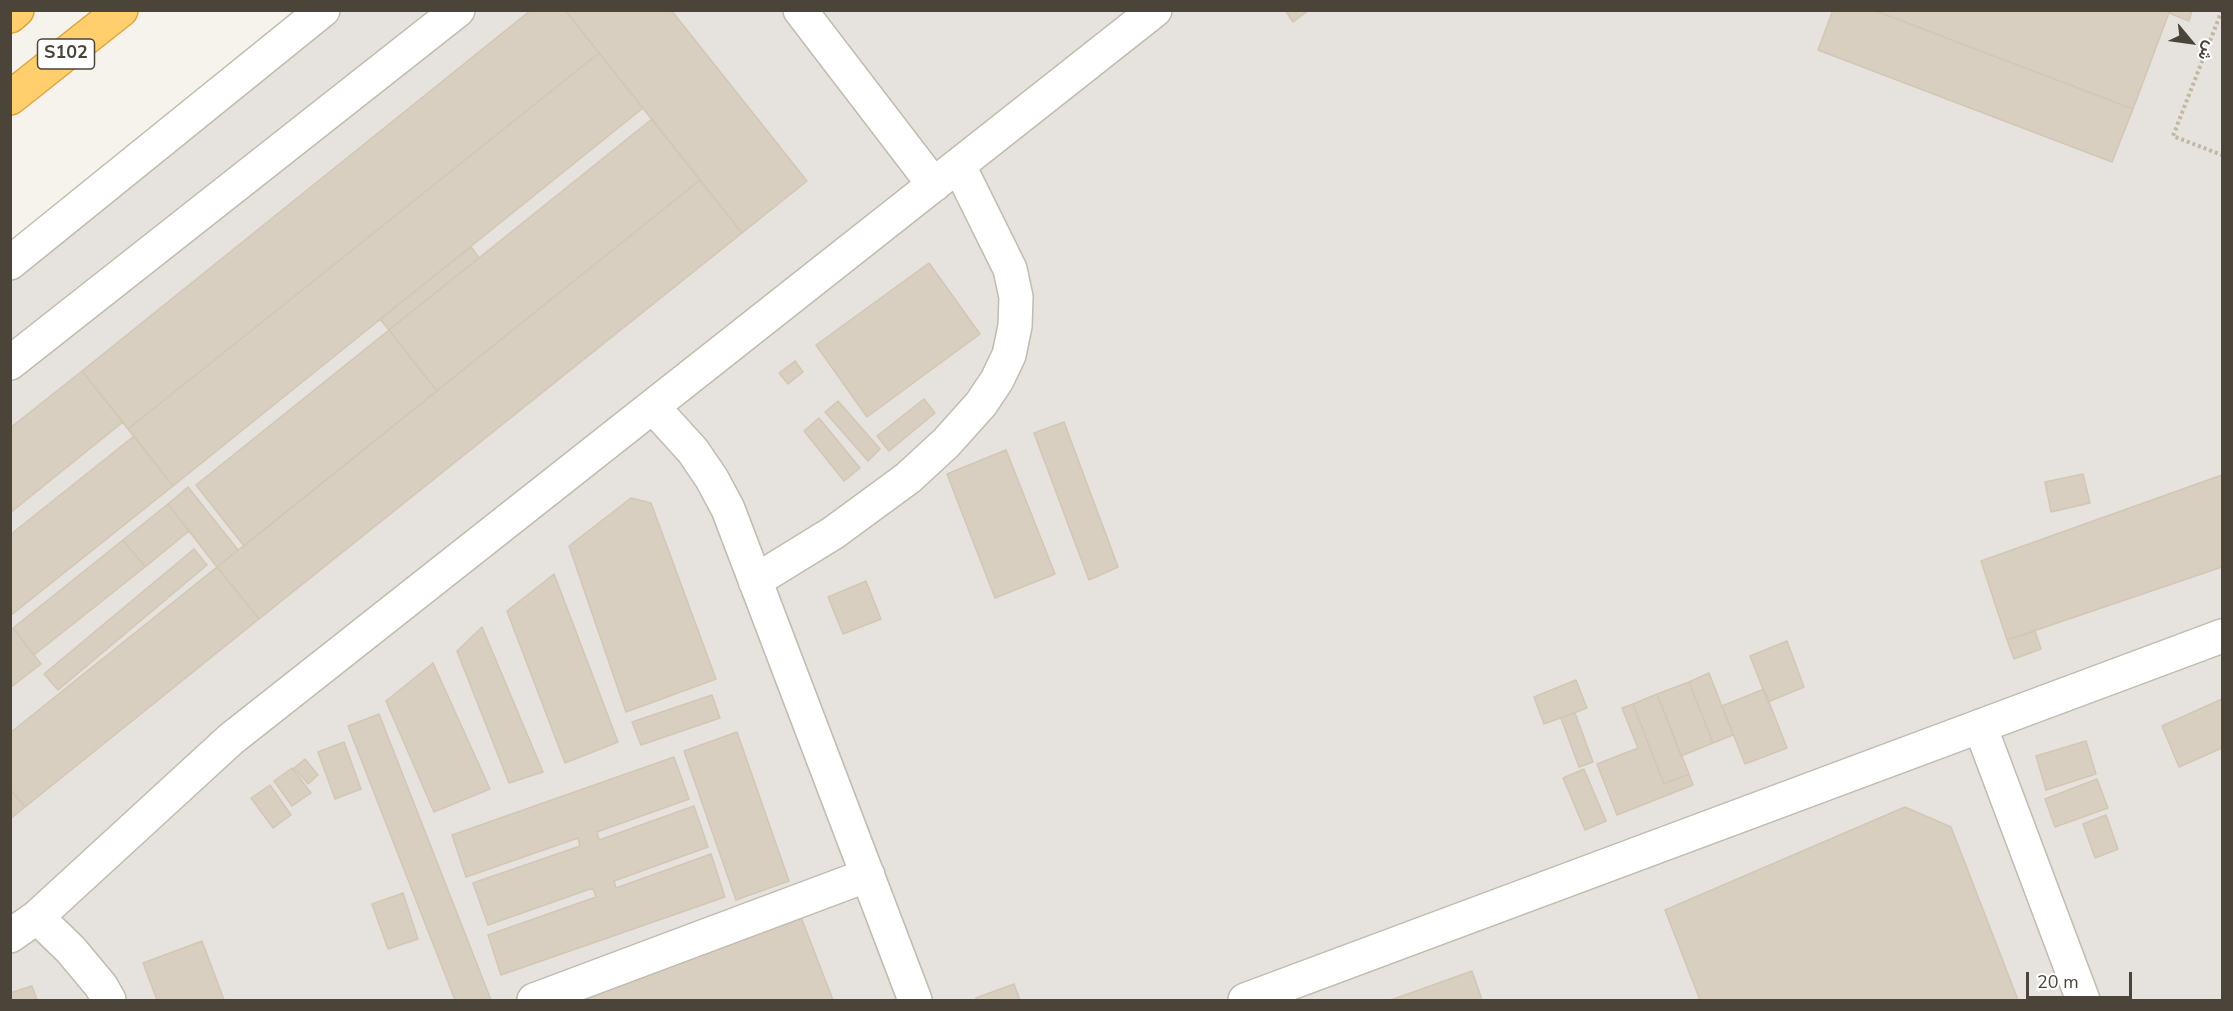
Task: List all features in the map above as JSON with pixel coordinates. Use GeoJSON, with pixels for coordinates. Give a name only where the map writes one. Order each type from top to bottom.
{"type":"FeatureCollection","features":[{"type":"Feature","properties":{"kind":"highway"},"geometry":{"type":"LineString","coordinates":[[10,16],[17,10]]}},
{"type":"Feature","properties":{"kind":"highway","name":"S102"},"geometry":{"type":"LineString","coordinates":[[10,98],[121,10]]}},
{"type":"Feature","properties":{"kind":"street"},"geometry":{"type":"LineString","coordinates":[[10,263],[323,10]]}},
{"type":"Feature","properties":{"kind":"street"},"geometry":{"type":"LineString","coordinates":[[10,363],[458,10]]}},
{"type":"Feature","properties":{"kind":"street"},"geometry":{"type":"LineString","coordinates":[[755,581],[833,533],[908,478],[946,443],[981,404],[997,380],[1011,345],[1015,326],[1016,297],[1010,269],[946,176],[800,10]]}},
{"type":"Feature","properties":{"kind":"street"},"geometry":{"type":"LineString","coordinates":[[10,936],[37,917],[231,739],[1155,10]]}},
{"type":"Feature","properties":{"kind":"street"},"geometry":{"type":"LineString","coordinates":[[653,407],[693,451],[712,479],[728,509],[915,1000]]}},
{"type":"Feature","properties":{"kind":"street"},"geometry":{"type":"LineString","coordinates":[[1245,1000],[2223,636]]}},
{"type":"Feature","properties":{"kind":"street"},"geometry":{"type":"LineString","coordinates":[[1980,726],[2083,1000]]}},
{"type":"Feature","properties":{"kind":"street"},"geometry":{"type":"LineString","coordinates":[[534,1000],[867,875]]}},
{"type":"Feature","properties":{"kind":"street"},"geometry":{"type":"LineString","coordinates":[[37,917],[71,950],[101,986],[109,1000]]}},
{"type":"Feature","properties":{"kind":"path"},"geometry":{"type":"LineString","coordinates":[[2222,10],[2173,136],[2223,155]]}},
{"type":"Feature","properties":{"kind":"shaded area"},"geometry":{"type":"Polygon","coordinates":[[[316,11],[2222,11],[2222,1000],[11,1000],[11,244],[316,11]]]}},
{"type":"Feature","properties":{"kind":"building"},"geometry":{"type":"Polygon","coordinates":[[[531,10],[565,10],[599,53],[128,429],[82,371],[531,10]]]}},
{"type":"Feature","properties":{"kind":"building"},"geometry":{"type":"Polygon","coordinates":[[[565,10],[671,10],[807,181],[742,233],[565,10]]]}},
{"type":"Feature","properties":{"kind":"building"},"geometry":{"type":"Polygon","coordinates":[[[1285,10],[1309,10],[1293,22],[1285,10]]]}},
{"type":"Feature","properties":{"kind":"building"},"geometry":{"type":"Polygon","coordinates":[[[1833,10],[1873,10],[2133,109],[2112,162],[1818,50],[1833,10]]]}},
{"type":"Feature","properties":{"kind":"building"},"geometry":{"type":"Polygon","coordinates":[[[1873,10],[2170,10],[2133,109],[1873,10]]]}},
{"type":"Feature","properties":{"kind":"building"},"geometry":{"type":"Polygon","coordinates":[[[2170,10],[2192,10],[2189,21],[2169,13],[2170,10]]]}},
{"type":"Feature","properties":{"kind":"building"},"geometry":{"type":"Polygon","coordinates":[[[599,53],[643,108],[173,486],[128,429],[599,53]]]}},
{"type":"Feature","properties":{"kind":"building"},"geometry":{"type":"Polygon","coordinates":[[[652,119],[700,180],[437,391],[389,330],[652,119]]]}},
{"type":"Feature","properties":{"kind":"building"},"geometry":{"type":"Polygon","coordinates":[[[700,180],[742,233],[259,619],[217,567],[700,180]]]}},
{"type":"Feature","properties":{"kind":"building"},"geometry":{"type":"Polygon","coordinates":[[[471,247],[479,258],[389,330],[380,319],[471,247]]]}},
{"type":"Feature","properties":{"kind":"building"},"geometry":{"type":"Polygon","coordinates":[[[929,263],[980,334],[867,417],[816,345],[929,263]]]}},
{"type":"Feature","properties":{"kind":"building"},"geometry":{"type":"Polygon","coordinates":[[[389,330],[437,391],[244,546],[196,485],[389,330]]]}},
{"type":"Feature","properties":{"kind":"building"},"geometry":{"type":"Polygon","coordinates":[[[795,361],[803,372],[788,384],[779,373],[795,361]]]}},
{"type":"Feature","properties":{"kind":"building"},"geometry":{"type":"Polygon","coordinates":[[[82,371],[123,422],[10,513],[10,428],[82,371]]]}},
{"type":"Feature","properties":{"kind":"building"},"geometry":{"type":"Polygon","coordinates":[[[924,399],[935,413],[889,451],[877,436],[924,399]]]}},
{"type":"Feature","properties":{"kind":"building"},"geometry":{"type":"Polygon","coordinates":[[[838,401],[880,449],[868,461],[825,412],[838,401]]]}},
{"type":"Feature","properties":{"kind":"building"},"geometry":{"type":"Polygon","coordinates":[[[819,418],[860,468],[844,481],[804,431],[819,418]]]}},
{"type":"Feature","properties":{"kind":"building"},"geometry":{"type":"Polygon","coordinates":[[[1064,422],[1118,567],[1089,580],[1034,433],[1064,422]]]}},
{"type":"Feature","properties":{"kind":"building"},"geometry":{"type":"Polygon","coordinates":[[[134,436],[173,486],[10,616],[10,535],[134,436]]]}},
{"type":"Feature","properties":{"kind":"building"},"geometry":{"type":"Polygon","coordinates":[[[1006,450],[1055,574],[995,598],[947,474],[1006,450]]]}},
{"type":"Feature","properties":{"kind":"building"},"geometry":{"type":"Polygon","coordinates":[[[2083,474],[2090,503],[2051,512],[2045,482],[2083,474]]]}},
{"type":"Feature","properties":{"kind":"building"},"geometry":{"type":"Polygon","coordinates":[[[2222,475],[2222,567],[2007,640],[1981,561],[2222,475]]]}},
{"type":"Feature","properties":{"kind":"building"},"geometry":{"type":"Polygon","coordinates":[[[188,487],[238,550],[217,567],[168,504],[188,487]]]}},
{"type":"Feature","properties":{"kind":"building"},"geometry":{"type":"Polygon","coordinates":[[[631,498],[651,503],[716,679],[626,712],[569,546],[631,498]]]}},
{"type":"Feature","properties":{"kind":"building"},"geometry":{"type":"Polygon","coordinates":[[[168,504],[189,531],[145,567],[123,540],[168,504]]]}},
{"type":"Feature","properties":{"kind":"building"},"geometry":{"type":"Polygon","coordinates":[[[123,540],[145,567],[34,655],[13,628],[123,540]]]}},
{"type":"Feature","properties":{"kind":"building"},"geometry":{"type":"Polygon","coordinates":[[[194,549],[207,565],[58,690],[44,674],[194,549]]]}},
{"type":"Feature","properties":{"kind":"building"},"geometry":{"type":"Polygon","coordinates":[[[217,567],[259,619],[25,807],[10,789],[10,733],[217,567]]]}},
{"type":"Feature","properties":{"kind":"building"},"geometry":{"type":"Polygon","coordinates":[[[554,574],[618,742],[565,763],[507,611],[554,574]]]}},
{"type":"Feature","properties":{"kind":"building"},"geometry":{"type":"Polygon","coordinates":[[[866,581],[881,619],[843,634],[828,597],[866,581]]]}},
{"type":"Feature","properties":{"kind":"building"},"geometry":{"type":"Polygon","coordinates":[[[482,627],[543,772],[509,783],[457,651],[482,627]]]}},
{"type":"Feature","properties":{"kind":"building"},"geometry":{"type":"Polygon","coordinates":[[[13,628],[41,664],[10,688],[10,630],[13,628]]]}},
{"type":"Feature","properties":{"kind":"building"},"geometry":{"type":"Polygon","coordinates":[[[2035,631],[2041,649],[2014,659],[2007,640],[2035,631]]]}},
{"type":"Feature","properties":{"kind":"building"},"geometry":{"type":"Polygon","coordinates":[[[1787,641],[1804,687],[1768,702],[1750,656],[1787,641]]]}},
{"type":"Feature","properties":{"kind":"building"},"geometry":{"type":"Polygon","coordinates":[[[433,663],[490,789],[434,812],[386,701],[433,663]]]}},
{"type":"Feature","properties":{"kind":"building"},"geometry":{"type":"Polygon","coordinates":[[[1709,673],[1733,735],[1713,743],[1689,682],[1709,673]]]}},
{"type":"Feature","properties":{"kind":"building"},"geometry":{"type":"Polygon","coordinates":[[[1576,680],[1587,708],[1544,724],[1534,697],[1576,680]]]}},
{"type":"Feature","properties":{"kind":"building"},"geometry":{"type":"Polygon","coordinates":[[[1689,682],[1713,743],[1681,756],[1657,694],[1689,682]]]}},
{"type":"Feature","properties":{"kind":"building"},"geometry":{"type":"Polygon","coordinates":[[[1764,689],[1787,748],[1745,764],[1722,706],[1764,689]]]}},
{"type":"Feature","properties":{"kind":"building"},"geometry":{"type":"Polygon","coordinates":[[[1657,694],[1689,774],[1664,784],[1633,704],[1657,694]]]}},
{"type":"Feature","properties":{"kind":"building"},"geometry":{"type":"Polygon","coordinates":[[[712,695],[720,718],[641,745],[632,722],[712,695]]]}},
{"type":"Feature","properties":{"kind":"building"},"geometry":{"type":"Polygon","coordinates":[[[2222,699],[2222,748],[2179,767],[2162,726],[2222,699]]]}},
{"type":"Feature","properties":{"kind":"building"},"geometry":{"type":"Polygon","coordinates":[[[1633,704],[1664,784],[1689,774],[1693,785],[1617,815],[1597,764],[1638,748],[1622,708],[1633,704]]]}},
{"type":"Feature","properties":{"kind":"building"},"geometry":{"type":"Polygon","coordinates":[[[1575,713],[1593,762],[1579,767],[1561,718],[1575,713]]]}},
{"type":"Feature","properties":{"kind":"building"},"geometry":{"type":"Polygon","coordinates":[[[379,714],[491,1000],[455,1000],[348,726],[379,714]]]}},
{"type":"Feature","properties":{"kind":"building"},"geometry":{"type":"Polygon","coordinates":[[[737,732],[789,881],[736,900],[684,751],[737,732]]]}},
{"type":"Feature","properties":{"kind":"building"},"geometry":{"type":"Polygon","coordinates":[[[2086,741],[2096,774],[2046,790],[2036,756],[2086,741]]]}},
{"type":"Feature","properties":{"kind":"building"},"geometry":{"type":"Polygon","coordinates":[[[344,742],[361,789],[335,799],[318,752],[344,742]]]}},
{"type":"Feature","properties":{"kind":"building"},"geometry":{"type":"Polygon","coordinates":[[[674,757],[689,799],[597,832],[599,840],[694,806],[708,847],[614,881],[616,888],[711,854],[725,897],[501,975],[488,935],[596,897],[593,888],[488,925],[473,883],[580,846],[578,838],[466,877],[452,835],[674,757]]]}},
{"type":"Feature","properties":{"kind":"building"},"geometry":{"type":"Polygon","coordinates":[[[305,759],[318,775],[308,784],[294,768],[305,759]]]}},
{"type":"Feature","properties":{"kind":"building"},"geometry":{"type":"Polygon","coordinates":[[[292,768],[311,793],[292,806],[274,781],[292,768]]]}},
{"type":"Feature","properties":{"kind":"building"},"geometry":{"type":"Polygon","coordinates":[[[1584,769],[1606,821],[1585,830],[1563,778],[1584,769]]]}},
{"type":"Feature","properties":{"kind":"building"},"geometry":{"type":"Polygon","coordinates":[[[2097,779],[2108,808],[2055,827],[2045,799],[2097,779]]]}},
{"type":"Feature","properties":{"kind":"building"},"geometry":{"type":"Polygon","coordinates":[[[270,785],[291,815],[273,828],[251,798],[270,785]]]}},
{"type":"Feature","properties":{"kind":"building"},"geometry":{"type":"Polygon","coordinates":[[[10,789],[25,807],[10,819],[10,789]]]}},
{"type":"Feature","properties":{"kind":"building"},"geometry":{"type":"Polygon","coordinates":[[[1905,807],[1951,827],[2018,1000],[1700,1000],[1665,910],[1905,807]]]}},
{"type":"Feature","properties":{"kind":"building"},"geometry":{"type":"Polygon","coordinates":[[[2106,815],[2118,849],[2095,858],[2083,824],[2106,815]]]}},
{"type":"Feature","properties":{"kind":"building"},"geometry":{"type":"Polygon","coordinates":[[[403,893],[418,939],[388,949],[372,904],[403,893]]]}},
{"type":"Feature","properties":{"kind":"building"},"geometry":{"type":"Polygon","coordinates":[[[799,912],[833,1000],[575,1000],[799,912]]]}},
{"type":"Feature","properties":{"kind":"building"},"geometry":{"type":"Polygon","coordinates":[[[202,941],[224,1000],[157,1000],[143,963],[202,941]]]}},
{"type":"Feature","properties":{"kind":"building"},"geometry":{"type":"Polygon","coordinates":[[[1472,971],[1482,1000],[1391,1000],[1472,971]]]}},
{"type":"Feature","properties":{"kind":"building"},"geometry":{"type":"Polygon","coordinates":[[[1014,984],[1020,1000],[976,1000],[976,998],[1014,984]]]}},
{"type":"Feature","properties":{"kind":"building"},"geometry":{"type":"Polygon","coordinates":[[[32,986],[37,1000],[10,1000],[10,993],[32,986]]]}}]}
